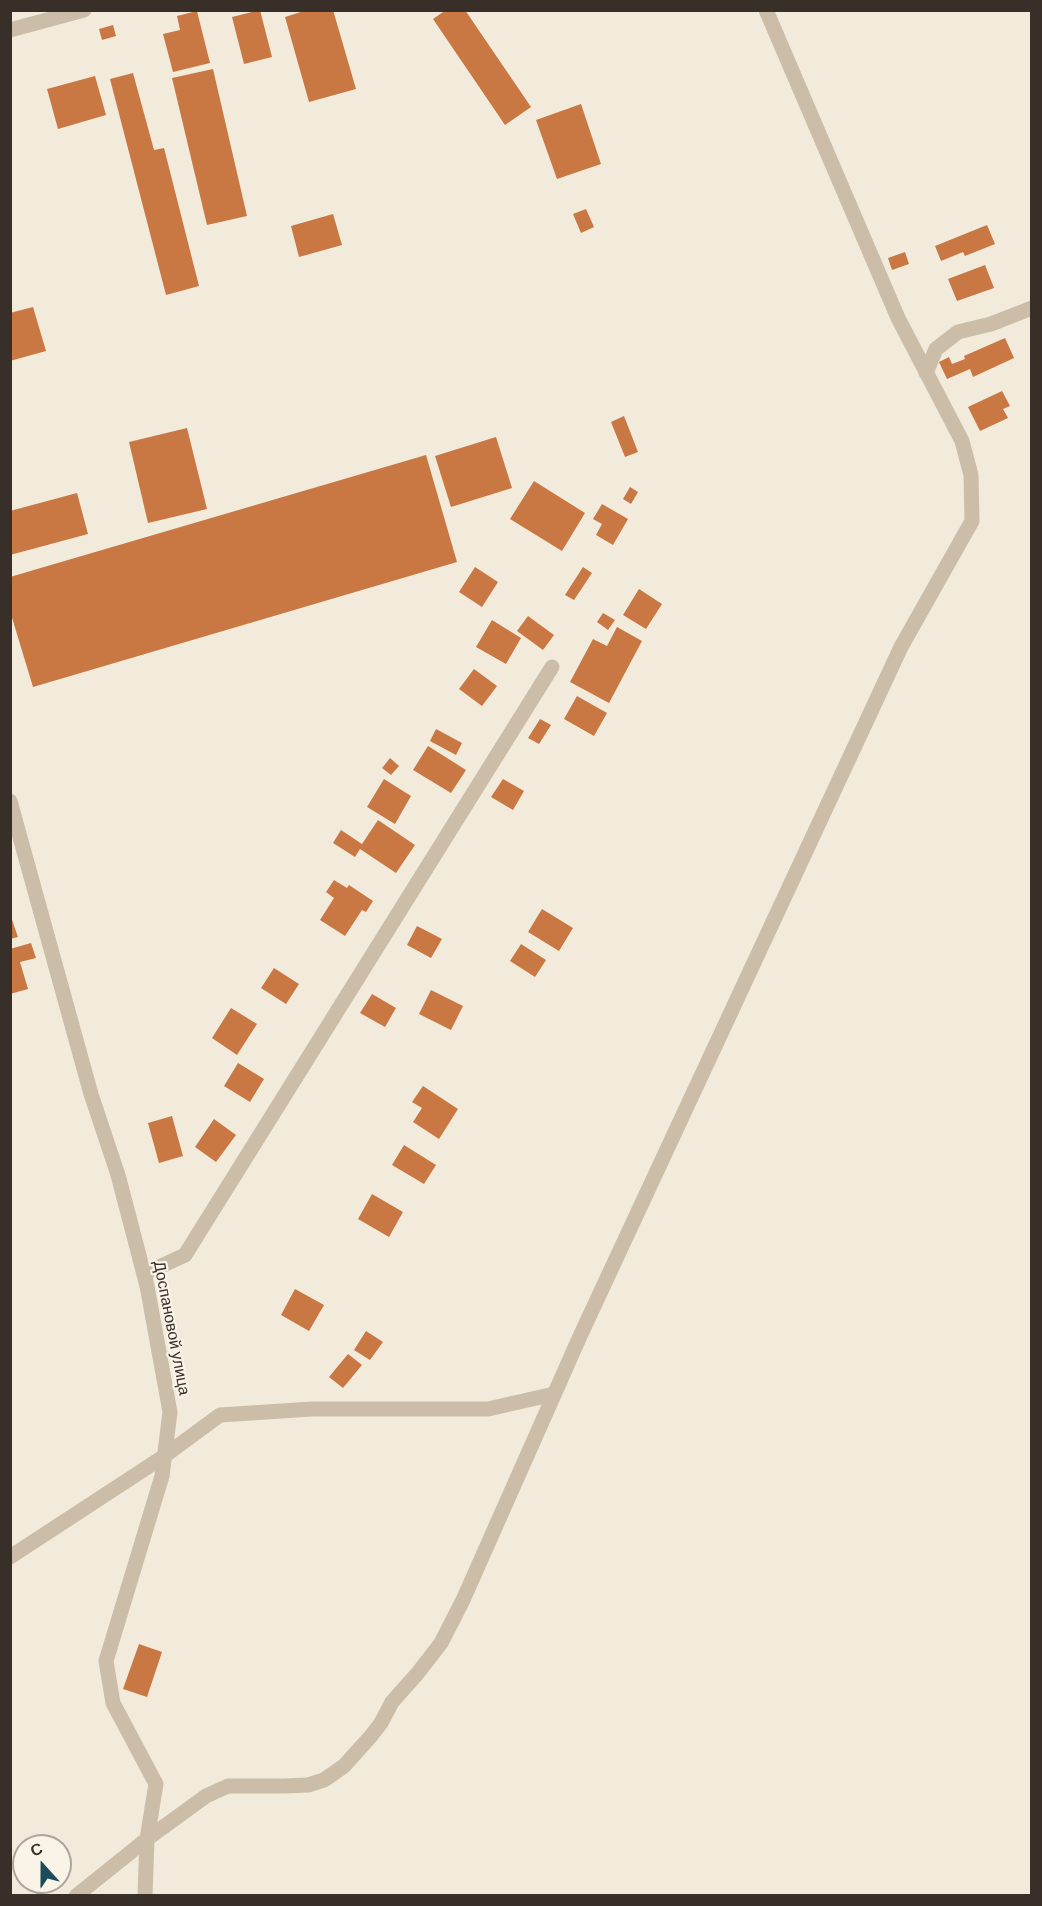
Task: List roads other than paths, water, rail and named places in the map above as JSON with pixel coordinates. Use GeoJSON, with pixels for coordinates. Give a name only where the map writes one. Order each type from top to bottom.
{"type":"FeatureCollection","features":[{"type":"Feature","properties":{"kind":"street"},"geometry":{"type":"LineString","coordinates":[[10,30],[84,10]]}},
{"type":"Feature","properties":{"kind":"street"},"geometry":{"type":"LineString","coordinates":[[76,1896],[147,1839],[206,1796],[228,1786],[308,1785],[324,1780],[344,1766],[381,1723],[392,1702],[441,1643],[463,1600],[554,1394],[901,647],[972,521],[971,475],[962,441],[898,318],[766,10]]}},
{"type":"Feature","properties":{"kind":"street"},"geometry":{"type":"LineString","coordinates":[[926,372],[936,349],[958,332],[991,324],[1032,308]]}},
{"type":"Feature","properties":{"kind":"street"},"geometry":{"type":"LineString","coordinates":[[144,1274],[185,1255],[552,667]]}},
{"type":"Feature","properties":{"kind":"street","name":"Доспановой улица"},"geometry":{"type":"LineString","coordinates":[[10,801],[91,1094],[118,1175],[144,1274],[170,1412],[162,1476],[106,1662],[113,1703],[156,1784],[147,1839],[145,1896]]}},
{"type":"Feature","properties":{"kind":"street"},"geometry":{"type":"LineString","coordinates":[[10,1557],[163,1457],[220,1415],[312,1409],[488,1410],[554,1394]]}}]}
